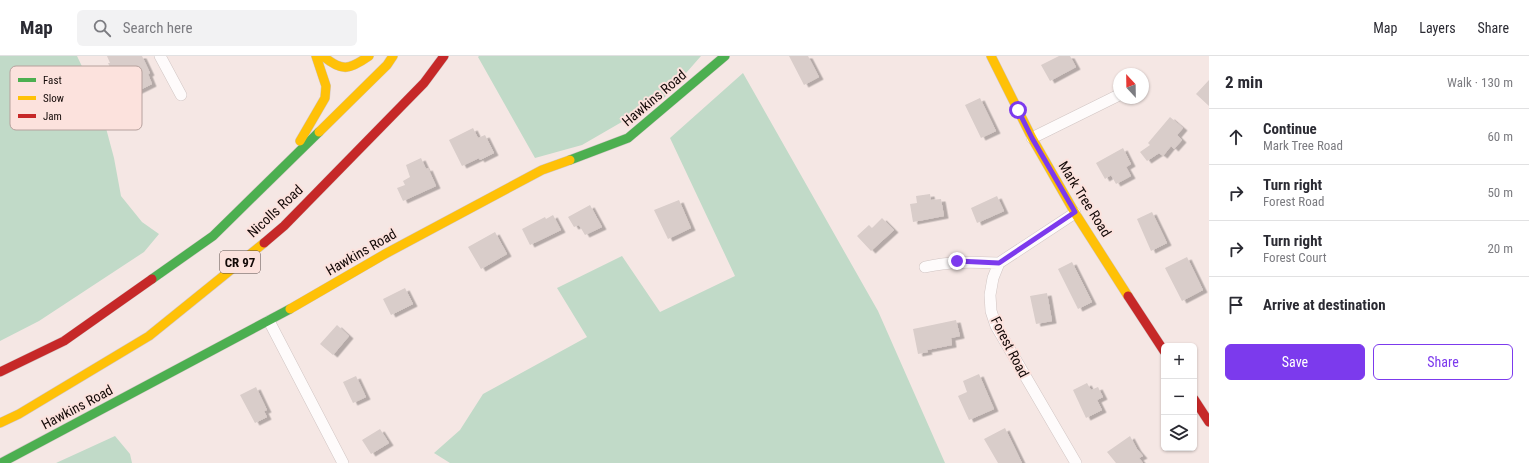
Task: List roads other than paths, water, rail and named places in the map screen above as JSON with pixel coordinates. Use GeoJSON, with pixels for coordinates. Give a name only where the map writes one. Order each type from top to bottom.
{"type":"FeatureCollection","features":[{"type":"Feature","properties":{"kind":"main road"},"geometry":{"type":"LineString","coordinates":[[288,161],[325,98],[326,86],[316,56]]}},
{"type":"Feature","properties":{"kind":"main road"},"geometry":{"type":"LineString","coordinates":[[323,56],[332,64],[347,69],[354,67],[369,56]]}},
{"type":"Feature","properties":{"kind":"main road","name":"Nicolls Road"},"geometry":{"type":"LineString","coordinates":[[0,372],[64,340],[213,236],[387,65],[393,56]]}},
{"type":"Feature","properties":{"kind":"main road","name":"Nicolls Road"},"geometry":{"type":"LineString","coordinates":[[0,423],[20,414],[149,336],[284,226],[424,83],[444,56]]}},
{"type":"Feature","properties":{"kind":"main road","name":"Hawkins Road"},"geometry":{"type":"LineString","coordinates":[[1,463],[269,321],[385,254],[542,170],[628,138],[725,56]]}},
{"type":"Feature","properties":{"kind":"main road","name":"Mark Tree Road"},"geometry":{"type":"LineString","coordinates":[[991,56],[1032,138],[1075,212],[1161,346]]}},
{"type":"Feature","properties":{"kind":"main road"},"geometry":{"type":"LineString","coordinates":[[1197,404],[1209,422]]}},
{"type":"Feature","properties":{"kind":"street"},"geometry":{"type":"LineString","coordinates":[[160,56],[181,95]]}},
{"type":"Feature","properties":{"kind":"street"},"geometry":{"type":"LineString","coordinates":[[1032,138],[1113,98]]}},
{"type":"Feature","properties":{"kind":"street"},"geometry":{"type":"LineString","coordinates":[[925,266],[957,261],[999,263],[1075,212]]}},
{"type":"Feature","properties":{"kind":"street","name":"Forest Road"},"geometry":{"type":"LineString","coordinates":[[999,263],[993,278],[990,294],[991,311],[996,326],[1076,463]]}},
{"type":"Feature","properties":{"kind":"street"},"geometry":{"type":"LineString","coordinates":[[269,321],[343,463]]}}]}
